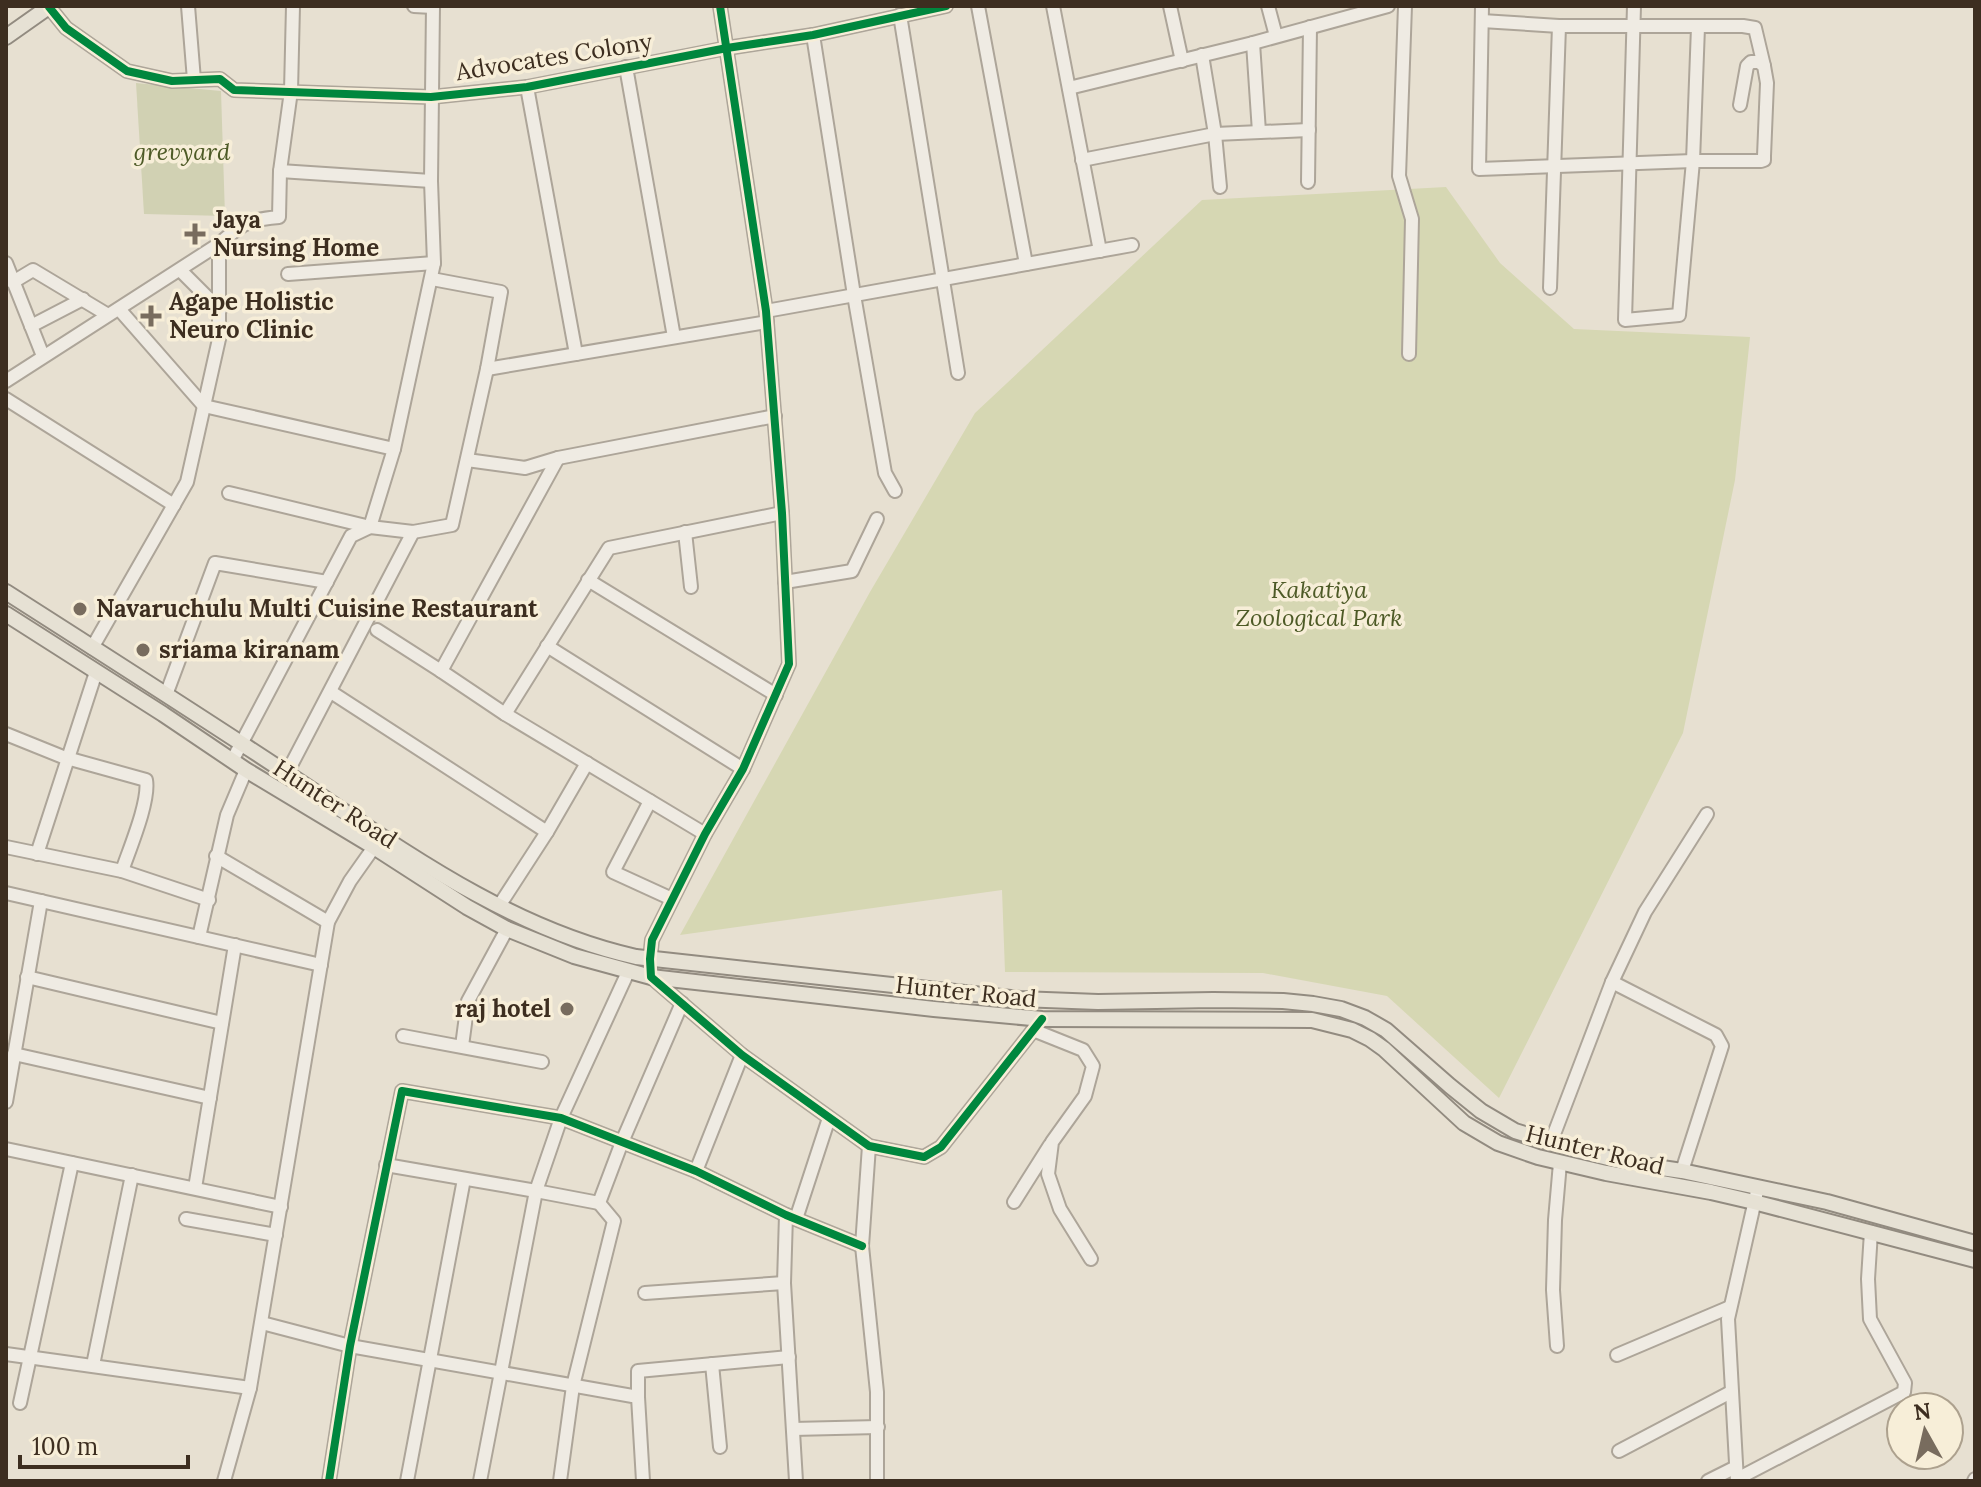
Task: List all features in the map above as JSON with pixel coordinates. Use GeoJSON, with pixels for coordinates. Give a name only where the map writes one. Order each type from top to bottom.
{"type":"FeatureCollection","features":[{"type":"Feature","properties":{"kind":"main road"},"geometry":{"type":"LineString","coordinates":[[34,6],[50,6]]}},
{"type":"Feature","properties":{"kind":"main road"},"geometry":{"type":"LineString","coordinates":[[6,37],[50,6]]}},
{"type":"Feature","properties":{"kind":"main road","name":"Hunter Road"},"geometry":{"type":"LineString","coordinates":[[6,592],[287,773],[369,839],[467,907],[507,929],[574,956],[651,977],[934,1009],[1037,1024],[1122,1019],[1312,1020],[1352,1030],[1384,1049],[1464,1123],[1498,1143],[1560,1163],[1754,1202],[1975,1260]]}},
{"type":"Feature","properties":{"kind":"main road","name":"Hunter Road"},"geometry":{"type":"LineString","coordinates":[[6,614],[246,770],[369,839],[443,874],[520,917],[614,952],[650,959],[1020,999],[1283,1001],[1341,1009],[1386,1030],[1450,1086],[1515,1131],[1628,1163],[1682,1171],[1827,1202],[1975,1243]]}},
{"type":"Feature","properties":{"kind":"main road"},"geometry":{"type":"LineString","coordinates":[[1121,1002],[1122,1019]]}},
{"type":"Feature","properties":{"kind":"street","name":"Advocates Colony"},"geometry":{"type":"LineString","coordinates":[[50,6],[66,28],[127,71],[172,81],[220,79],[234,90],[431,97],[527,87],[727,48],[813,35],[946,6]]}},
{"type":"Feature","properties":{"kind":"street"},"geometry":{"type":"LineString","coordinates":[[188,6],[194,80]]}},
{"type":"Feature","properties":{"kind":"street"},"geometry":{"type":"LineString","coordinates":[[6,381],[180,270],[242,224],[279,217],[280,171],[291,91],[293,6]]}},
{"type":"Feature","properties":{"kind":"street"},"geometry":{"type":"LineString","coordinates":[[232,761],[351,536],[370,527],[394,449],[434,263],[431,181],[433,7],[414,6]]}},
{"type":"Feature","properties":{"kind":"street"},"geometry":{"type":"LineString","coordinates":[[720,6],[766,316],[782,513],[789,664],[743,769],[705,834],[652,940],[651,977],[742,1055],[869,1146],[924,1157],[941,1147],[1037,1024],[1083,1050],[1093,1066],[1085,1096],[1014,1202]]}},
{"type":"Feature","properties":{"kind":"street"},"geometry":{"type":"LineString","coordinates":[[978,6],[1026,264]]}},
{"type":"Feature","properties":{"kind":"street"},"geometry":{"type":"LineString","coordinates":[[1053,6],[1100,251]]}},
{"type":"Feature","properties":{"kind":"street"},"geometry":{"type":"LineString","coordinates":[[1170,6],[1182,61]]}},
{"type":"Feature","properties":{"kind":"street"},"geometry":{"type":"LineString","coordinates":[[1268,6],[1276,36]]}},
{"type":"Feature","properties":{"kind":"street"},"geometry":{"type":"LineString","coordinates":[[1069,88],[1388,6]]}},
{"type":"Feature","properties":{"kind":"street"},"geometry":{"type":"LineString","coordinates":[[1405,6],[1399,176],[1412,219],[1409,354]]}},
{"type":"Feature","properties":{"kind":"street"},"geometry":{"type":"LineString","coordinates":[[1482,6],[1479,169],[1764,160],[1767,83],[1755,28],[1559,26],[1482,21]]}},
{"type":"Feature","properties":{"kind":"street"},"geometry":{"type":"LineString","coordinates":[[1634,6],[1625,320],[1679,315],[1693,161],[1698,27]]}},
{"type":"Feature","properties":{"kind":"street"},"geometry":{"type":"LineString","coordinates":[[900,15],[958,373]]}},
{"type":"Feature","properties":{"kind":"street"},"geometry":{"type":"LineString","coordinates":[[1550,288],[1559,26]]}},
{"type":"Feature","properties":{"kind":"street"},"geometry":{"type":"LineString","coordinates":[[1308,182],[1310,27]]}},
{"type":"Feature","properties":{"kind":"street"},"geometry":{"type":"LineString","coordinates":[[813,35],[885,473],[895,491]]}},
{"type":"Feature","properties":{"kind":"street"},"geometry":{"type":"LineString","coordinates":[[1253,43],[1259,132]]}},
{"type":"Feature","properties":{"kind":"street"},"geometry":{"type":"LineString","coordinates":[[1202,55],[1220,187]]}},
{"type":"Feature","properties":{"kind":"street"},"geometry":{"type":"LineString","coordinates":[[1740,105],[1747,66],[1751,62],[1759,62],[1764,66]]}},
{"type":"Feature","properties":{"kind":"street"},"geometry":{"type":"LineString","coordinates":[[626,67],[674,337]]}},
{"type":"Feature","properties":{"kind":"street"},"geometry":{"type":"LineString","coordinates":[[527,87],[576,354]]}},
{"type":"Feature","properties":{"kind":"street"},"geometry":{"type":"LineString","coordinates":[[1082,160],[1215,134],[1309,130]]}},
{"type":"Feature","properties":{"kind":"street"},"geometry":{"type":"LineString","coordinates":[[280,171],[431,181]]}},
{"type":"Feature","properties":{"kind":"street"},"geometry":{"type":"LineString","coordinates":[[92,648],[187,482],[219,339],[219,244]]}},
{"type":"Feature","properties":{"kind":"street"},"geometry":{"type":"LineString","coordinates":[[487,369],[674,337],[854,295],[1132,245]]}},
{"type":"Feature","properties":{"kind":"street"},"geometry":{"type":"LineString","coordinates":[[6,263],[10,280],[43,356]]}},
{"type":"Feature","properties":{"kind":"street"},"geometry":{"type":"LineString","coordinates":[[288,274],[434,263]]}},
{"type":"Feature","properties":{"kind":"street"},"geometry":{"type":"LineString","coordinates":[[10,280],[33,270],[83,299],[113,312],[204,406],[394,449]]}},
{"type":"Feature","properties":{"kind":"street"},"geometry":{"type":"LineString","coordinates":[[180,270],[220,310]]}},
{"type":"Feature","properties":{"kind":"street"},"geometry":{"type":"LineString","coordinates":[[229,493],[370,527],[413,532],[452,525],[501,292],[432,279]]}},
{"type":"Feature","properties":{"kind":"street"},"geometry":{"type":"LineString","coordinates":[[31,326],[83,299]]}},
{"type":"Feature","properties":{"kind":"street"},"geometry":{"type":"LineString","coordinates":[[6,399],[174,505]]}},
{"type":"Feature","properties":{"kind":"street"},"geometry":{"type":"LineString","coordinates":[[467,460],[525,468],[558,458],[775,416]]}},
{"type":"Feature","properties":{"kind":"street"},"geometry":{"type":"LineString","coordinates":[[441,671],[558,458]]}},
{"type":"Feature","properties":{"kind":"street"},"geometry":{"type":"LineString","coordinates":[[505,714],[609,548],[782,513]]}},
{"type":"Feature","properties":{"kind":"street"},"geometry":{"type":"LineString","coordinates":[[785,582],[852,571],[877,519]]}},
{"type":"Feature","properties":{"kind":"street"},"geometry":{"type":"LineString","coordinates":[[287,773],[413,532]]}},
{"type":"Feature","properties":{"kind":"street"},"geometry":{"type":"LineString","coordinates":[[685,532],[691,587]]}},
{"type":"Feature","properties":{"kind":"street"},"geometry":{"type":"LineString","coordinates":[[166,695],[215,563],[327,582]]}},
{"type":"Feature","properties":{"kind":"street"},"geometry":{"type":"LineString","coordinates":[[588,580],[776,695]]}},
{"type":"Feature","properties":{"kind":"street"},"geometry":{"type":"LineString","coordinates":[[377,630],[505,714],[705,834]]}},
{"type":"Feature","properties":{"kind":"street"},"geometry":{"type":"LineString","coordinates":[[547,646],[743,769]]}},
{"type":"Feature","properties":{"kind":"street"},"geometry":{"type":"LineString","coordinates":[[37,854],[96,672]]}},
{"type":"Feature","properties":{"kind":"street"},"geometry":{"type":"LineString","coordinates":[[331,692],[547,832]]}},
{"type":"Feature","properties":{"kind":"street"},"geometry":{"type":"LineString","coordinates":[[6,734],[68,758],[146,780],[141,813],[122,871]]}},
{"type":"Feature","properties":{"kind":"street"},"geometry":{"type":"LineString","coordinates":[[499,906],[587,763]]}},
{"type":"Feature","properties":{"kind":"street"},"geometry":{"type":"LineString","coordinates":[[199,937],[227,815],[246,770]]}},
{"type":"Feature","properties":{"kind":"street"},"geometry":{"type":"LineString","coordinates":[[650,801],[613,872],[672,899]]}},
{"type":"Feature","properties":{"kind":"street"},"geometry":{"type":"LineString","coordinates":[[1551,1142],[1612,982],[1645,912],[1707,814]]}},
{"type":"Feature","properties":{"kind":"street"},"geometry":{"type":"LineString","coordinates":[[224,1481],[250,1388],[328,922],[369,839]]}},
{"type":"Feature","properties":{"kind":"street"},"geometry":{"type":"LineString","coordinates":[[6,847],[122,871],[209,900]]}},
{"type":"Feature","properties":{"kind":"street"},"geometry":{"type":"LineString","coordinates":[[216,856],[328,922]]}},
{"type":"Feature","properties":{"kind":"street"},"geometry":{"type":"LineString","coordinates":[[6,893],[321,965]]}},
{"type":"Feature","properties":{"kind":"street"},"geometry":{"type":"LineString","coordinates":[[6,1102],[41,901]]}},
{"type":"Feature","properties":{"kind":"street"},"geometry":{"type":"LineString","coordinates":[[462,1046],[468,1001],[507,929]]}},
{"type":"Feature","properties":{"kind":"street"},"geometry":{"type":"LineString","coordinates":[[195,1188],[235,945]]}},
{"type":"Feature","properties":{"kind":"street"},"geometry":{"type":"LineString","coordinates":[[480,1481],[536,1191],[561,1118],[628,972]]}},
{"type":"Feature","properties":{"kind":"street"},"geometry":{"type":"LineString","coordinates":[[27,977],[222,1023]]}},
{"type":"Feature","properties":{"kind":"street"},"geometry":{"type":"LineString","coordinates":[[1612,982],[1716,1035],[1722,1046],[1682,1171]]}},
{"type":"Feature","properties":{"kind":"street"},"geometry":{"type":"LineString","coordinates":[[599,1203],[682,1003]]}},
{"type":"Feature","properties":{"kind":"street"},"geometry":{"type":"LineString","coordinates":[[403,1036],[542,1062]]}},
{"type":"Feature","properties":{"kind":"street"},"geometry":{"type":"LineString","coordinates":[[14,1054],[210,1098]]}},
{"type":"Feature","properties":{"kind":"street"},"geometry":{"type":"LineString","coordinates":[[696,1171],[742,1055]]}},
{"type":"Feature","properties":{"kind":"street"},"geometry":{"type":"LineString","coordinates":[[329,1481],[350,1346],[402,1091],[561,1118],[696,1171],[791,1217],[862,1246]]}},
{"type":"Feature","properties":{"kind":"street"},"geometry":{"type":"LineString","coordinates":[[796,1481],[784,1283],[791,1217],[829,1118]]}},
{"type":"Feature","properties":{"kind":"street"},"geometry":{"type":"LineString","coordinates":[[1052,1142],[1048,1174],[1060,1209],[1091,1259]]}},
{"type":"Feature","properties":{"kind":"street"},"geometry":{"type":"LineString","coordinates":[[869,1146],[862,1246],[877,1392],[877,1481]]}},
{"type":"Feature","properties":{"kind":"street"},"geometry":{"type":"LineString","coordinates":[[6,1149],[281,1207]]}},
{"type":"Feature","properties":{"kind":"street"},"geometry":{"type":"LineString","coordinates":[[20,1403],[72,1163]]}},
{"type":"Feature","properties":{"kind":"street"},"geometry":{"type":"LineString","coordinates":[[1557,1346],[1553,1290],[1560,1163]]}},
{"type":"Feature","properties":{"kind":"street"},"geometry":{"type":"LineString","coordinates":[[386,1165],[599,1203],[614,1221],[573,1386],[560,1481]]}},
{"type":"Feature","properties":{"kind":"street"},"geometry":{"type":"LineString","coordinates":[[93,1365],[132,1175]]}},
{"type":"Feature","properties":{"kind":"street"},"geometry":{"type":"LineString","coordinates":[[407,1481],[464,1179]]}},
{"type":"Feature","properties":{"kind":"street"},"geometry":{"type":"LineString","coordinates":[[1736,1476],[1728,1319],[1758,1187]]}},
{"type":"Feature","properties":{"kind":"street"},"geometry":{"type":"LineString","coordinates":[[186,1219],[276,1235]]}},
{"type":"Feature","properties":{"kind":"street"},"geometry":{"type":"LineString","coordinates":[[1708,1481],[1736,1476],[1904,1392],[1905,1383],[1870,1319],[1868,1279],[1871,1232]]}},
{"type":"Feature","properties":{"kind":"street"},"geometry":{"type":"LineString","coordinates":[[645,1293],[784,1283]]}},
{"type":"Feature","properties":{"kind":"street"},"geometry":{"type":"LineString","coordinates":[[1617,1355],[1730,1307]]}},
{"type":"Feature","properties":{"kind":"street"},"geometry":{"type":"LineString","coordinates":[[262,1323],[350,1346],[638,1397]]}},
{"type":"Feature","properties":{"kind":"street"},"geometry":{"type":"LineString","coordinates":[[6,1354],[250,1388]]}},
{"type":"Feature","properties":{"kind":"street"},"geometry":{"type":"LineString","coordinates":[[643,1481],[638,1371],[789,1357]]}},
{"type":"Feature","properties":{"kind":"street"},"geometry":{"type":"LineString","coordinates":[[712,1364],[720,1447]]}},
{"type":"Feature","properties":{"kind":"street"},"geometry":{"type":"LineString","coordinates":[[1619,1451],[1731,1392]]}},
{"type":"Feature","properties":{"kind":"street"},"geometry":{"type":"LineString","coordinates":[[793,1429],[878,1427]]}},
{"type":"Feature","properties":{"kind":"green space","name":"grevyard"},"geometry":{"type":"Polygon","coordinates":[[[136,83],[221,91],[225,216],[144,214],[136,83]]]}},
{"type":"Feature","properties":{"kind":"green space","name":"Kakatiya Zoological Park"},"geometry":{"type":"Polygon","coordinates":[[[1446,187],[1500,263],[1574,329],[1750,337],[1735,480],[1683,733],[1499,1098],[1387,996],[1263,973],[1005,972],[1002,890],[680,935],[870,592],[975,413],[1202,200],[1446,187]]]}},
{"type":"Feature","properties":{"kind":"cycle path"},"geometry":{"type":"LineString","coordinates":[[720,6],[766,311],[782,513],[789,664],[743,769],[705,834],[652,940],[651,977],[742,1055],[869,1146],[924,1157],[941,1147],[1042,1019]]}},
{"type":"Feature","properties":{"kind":"cycle path"},"geometry":{"type":"LineString","coordinates":[[49,7],[66,28],[127,71],[172,81],[220,79],[234,90],[431,97],[527,87],[727,48],[813,35],[946,6]]}},
{"type":"Feature","properties":{"kind":"cycle path"},"geometry":{"type":"LineString","coordinates":[[329,1481],[350,1346],[402,1091],[561,1118],[696,1171],[786,1215],[862,1246]]}},
{"type":"Feature","properties":{"kind":"place","name":"Jaya Nursing Home"},"geometry":{"type":"Point","coordinates":[195,234]}},
{"type":"Feature","properties":{"kind":"place","name":"Agape Holistic Neuro Clinic"},"geometry":{"type":"Point","coordinates":[151,316]}},
{"type":"Feature","properties":{"kind":"place","name":"Navaruchulu Multi Cuisine Restaurant"},"geometry":{"type":"Point","coordinates":[80,609]}},
{"type":"Feature","properties":{"kind":"place","name":"sriama kiranam"},"geometry":{"type":"Point","coordinates":[143,650]}},
{"type":"Feature","properties":{"kind":"place","name":"raj hotel"},"geometry":{"type":"Point","coordinates":[567,1009]}}]}
